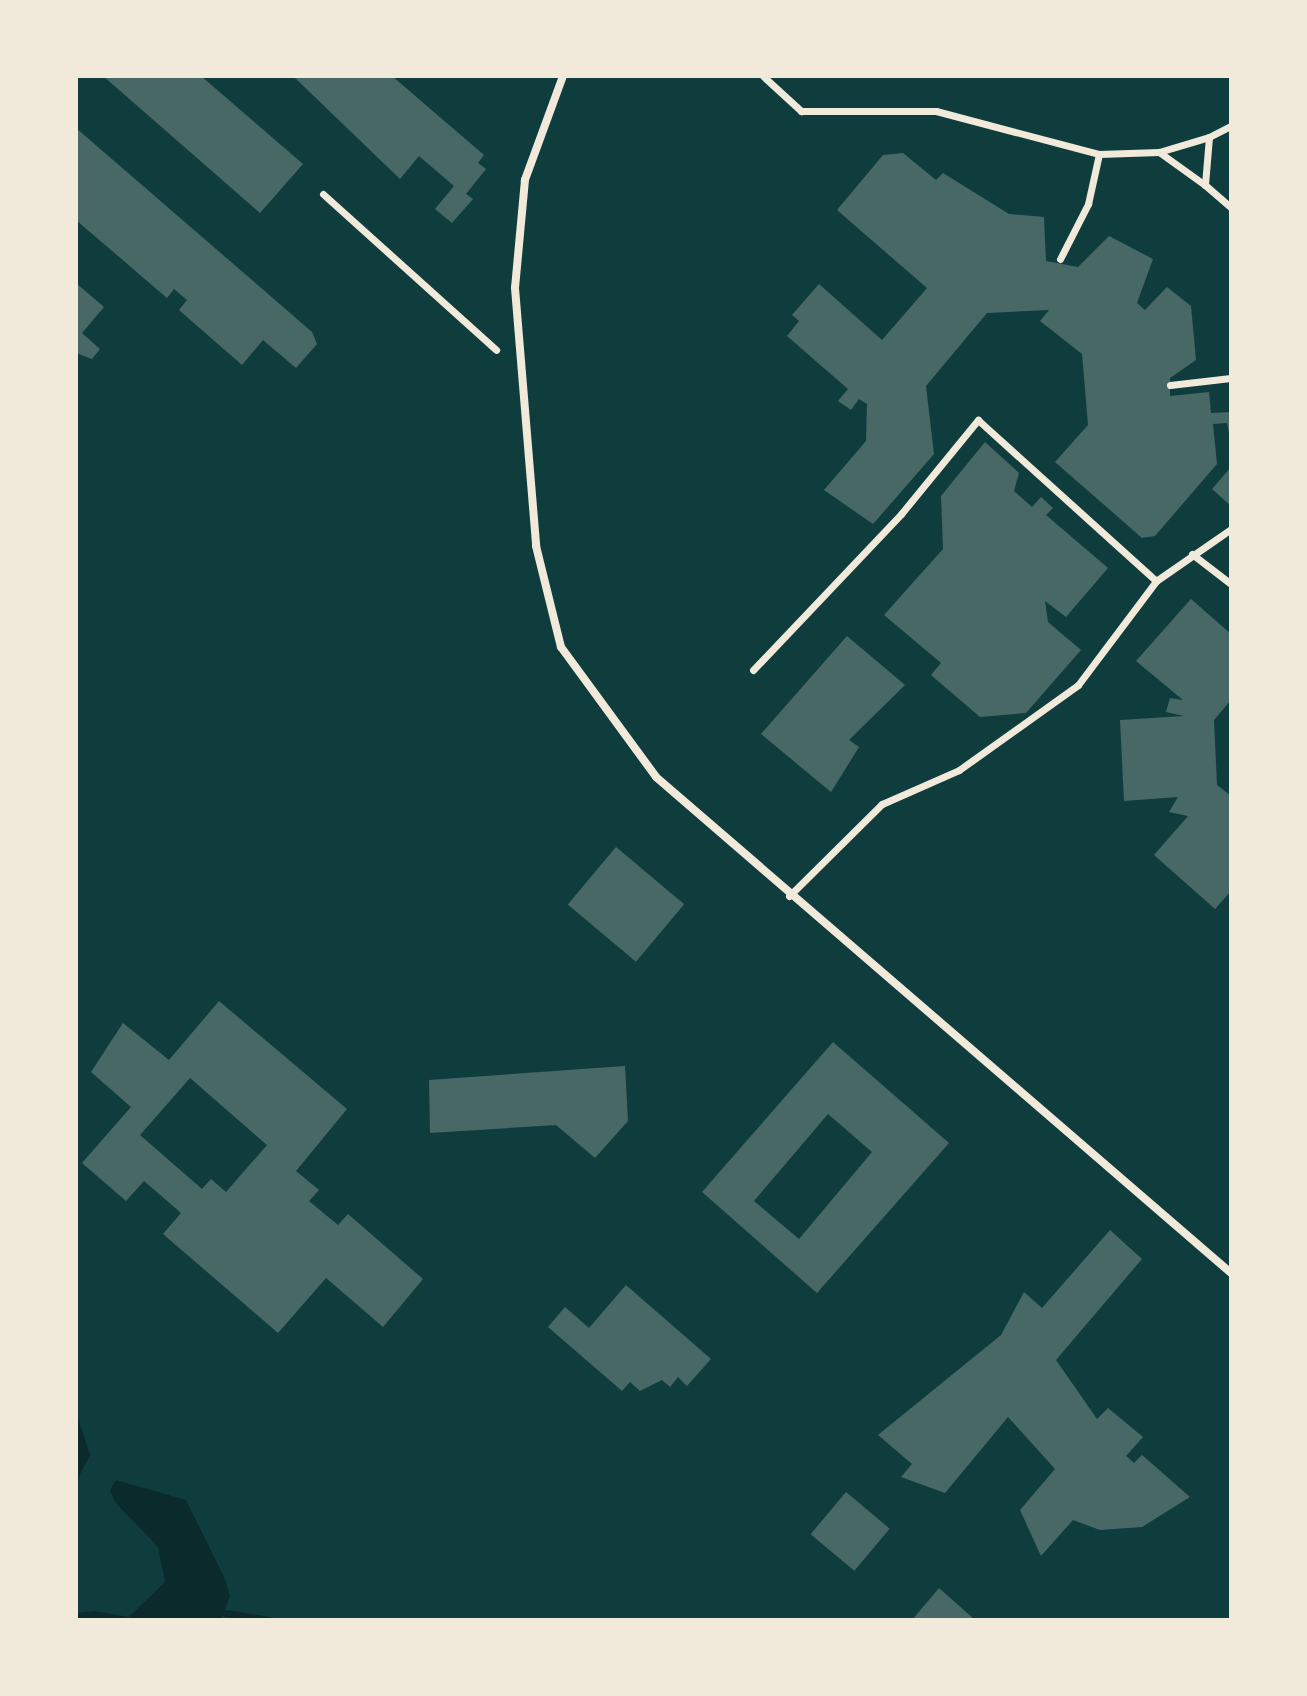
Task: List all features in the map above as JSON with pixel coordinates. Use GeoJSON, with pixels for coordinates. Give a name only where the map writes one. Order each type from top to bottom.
{"type":"FeatureCollection","features":[{"type":"Feature","properties":{"kind":"street"},"geometry":{"type":"LineString","coordinates":[[563,76],[525,180],[515,288],[536,546],[561,647],[656,777],[789,896],[1231,1273]]}},
{"type":"Feature","properties":{"kind":"street"},"geometry":{"type":"LineString","coordinates":[[763,76],[801,111],[936,111],[1099,154],[1159,152],[1209,137],[1231,126]]}},
{"type":"Feature","properties":{"kind":"street"},"geometry":{"type":"LineString","coordinates":[[1205,185],[1209,137]]}},
{"type":"Feature","properties":{"kind":"street"},"geometry":{"type":"LineString","coordinates":[[1159,152],[1231,208]]}},
{"type":"Feature","properties":{"kind":"street"},"geometry":{"type":"LineString","coordinates":[[1060,259],[1088,204],[1099,154]]}},
{"type":"Feature","properties":{"kind":"street"},"geometry":{"type":"LineString","coordinates":[[323,194],[496,350]]}},
{"type":"Feature","properties":{"kind":"street"},"geometry":{"type":"LineString","coordinates":[[1170,385],[1231,378]]}},
{"type":"Feature","properties":{"kind":"street"},"geometry":{"type":"LineString","coordinates":[[753,670],[901,514],[978,420],[1156,581]]}},
{"type":"Feature","properties":{"kind":"street"},"geometry":{"type":"LineString","coordinates":[[789,896],[882,804],[959,770],[1078,685],[1156,581],[1231,529]]}},
{"type":"Feature","properties":{"kind":"street"},"geometry":{"type":"LineString","coordinates":[[1192,554],[1231,584]]}},
{"type":"Feature","properties":{"kind":"water"},"geometry":{"type":"Polygon","coordinates":[[[76,1412],[90,1455],[76,1482],[76,1412]]]}},
{"type":"Feature","properties":{"kind":"water"},"geometry":{"type":"Polygon","coordinates":[[[116,1480],[186,1500],[225,1579],[230,1596],[221,1620],[76,1620],[76,1613],[94,1611],[129,1617],[165,1582],[158,1547],[115,1502],[110,1490],[116,1480]]]}},
{"type":"Feature","properties":{"kind":"building"},"geometry":{"type":"Polygon","coordinates":[[[103,76],[201,76],[303,164],[260,213],[103,76]]]}},
{"type":"Feature","properties":{"kind":"building"},"geometry":{"type":"Polygon","coordinates":[[[293,76],[392,76],[484,155],[478,163],[486,169],[466,194],[473,199],[452,223],[435,209],[454,186],[419,156],[400,179],[293,76]]]}},
{"type":"Feature","properties":{"kind":"building"},"geometry":{"type":"Polygon","coordinates":[[[76,128],[312,332],[317,344],[296,368],[263,340],[242,365],[179,310],[187,300],[174,289],[167,298],[76,220],[76,128]]]}},
{"type":"Feature","properties":{"kind":"building"},"geometry":{"type":"Polygon","coordinates":[[[903,153],[936,180],[943,173],[1009,214],[1044,217],[1046,261],[1078,267],[1109,236],[1153,259],[1137,303],[1145,310],[1167,287],[1191,306],[1196,360],[1170,378],[1170,396],[1209,392],[1211,413],[1231,412],[1231,444],[1227,423],[1213,424],[1217,464],[1155,536],[1142,538],[1055,462],[1088,425],[1082,354],[1040,321],[1049,310],[987,313],[926,386],[934,454],[873,524],[824,490],[866,441],[867,404],[859,399],[851,410],[838,401],[848,389],[787,336],[799,321],[792,315],[819,284],[882,340],[927,288],[837,210],[883,155],[903,153]]]}},
{"type":"Feature","properties":{"kind":"building"},"geometry":{"type":"Polygon","coordinates":[[[76,283],[104,307],[82,333],[100,349],[92,359],[76,353],[76,283]]]}},
{"type":"Feature","properties":{"kind":"building"},"geometry":{"type":"Polygon","coordinates":[[[985,442],[1019,473],[1014,491],[1032,507],[1041,497],[1053,508],[1046,515],[1108,568],[1066,617],[1045,601],[1048,622],[1081,650],[1026,713],[980,717],[931,675],[941,663],[884,615],[943,549],[941,496],[985,442]]]}},
{"type":"Feature","properties":{"kind":"building"},"geometry":{"type":"Polygon","coordinates":[[[1231,467],[1231,506],[1212,489],[1231,467]]]}},
{"type":"Feature","properties":{"kind":"building"},"geometry":{"type":"Polygon","coordinates":[[[1191,599],[1231,634],[1231,700],[1214,720],[1217,785],[1231,796],[1231,891],[1215,909],[1154,855],[1188,816],[1169,812],[1178,797],[1124,801],[1120,720],[1184,716],[1166,712],[1170,698],[1183,700],[1136,661],[1191,599]]]}},
{"type":"Feature","properties":{"kind":"building"},"geometry":{"type":"Polygon","coordinates":[[[847,636],[905,685],[849,740],[859,747],[831,792],[761,734],[847,636]]]}},
{"type":"Feature","properties":{"kind":"building"},"geometry":{"type":"Polygon","coordinates":[[[616,847],[684,904],[636,962],[568,904],[616,847]]]}},
{"type":"Feature","properties":{"kind":"building"},"geometry":{"type":"Polygon","coordinates":[[[219,1001],[347,1109],[296,1171],[319,1190],[309,1201],[338,1225],[348,1214],[423,1279],[383,1327],[326,1278],[278,1333],[163,1234],[181,1213],[144,1181],[126,1201],[82,1163],[131,1107],[91,1072],[123,1023],[169,1060],[219,1001]],[[190,1078],[140,1135],[202,1189],[211,1179],[226,1192],[267,1145],[190,1078]]]}},
{"type":"Feature","properties":{"kind":"building"},"geometry":{"type":"Polygon","coordinates":[[[833,1042],[949,1143],[817,1293],[702,1192],[833,1042]],[[828,1114],[754,1201],[799,1239],[872,1152],[828,1114]]]}},
{"type":"Feature","properties":{"kind":"building"},"geometry":{"type":"Polygon","coordinates":[[[625,1066],[628,1121],[595,1158],[556,1125],[430,1133],[429,1080],[625,1066]]]}},
{"type":"Feature","properties":{"kind":"building"},"geometry":{"type":"Polygon","coordinates":[[[1110,1230],[1142,1259],[1056,1360],[1097,1419],[1108,1408],[1143,1437],[1126,1456],[1134,1463],[1142,1455],[1190,1497],[1142,1527],[1100,1530],[1073,1520],[1041,1556],[1020,1510],[1055,1469],[1008,1417],[945,1493],[901,1477],[912,1464],[878,1435],[1001,1335],[1024,1292],[1042,1308],[1110,1230]]]}},
{"type":"Feature","properties":{"kind":"building"},"geometry":{"type":"Polygon","coordinates":[[[626,1285],[711,1359],[687,1386],[678,1377],[670,1387],[662,1380],[640,1391],[630,1382],[622,1391],[548,1327],[565,1307],[589,1328],[626,1285]]]}},
{"type":"Feature","properties":{"kind":"building"},"geometry":{"type":"Polygon","coordinates":[[[846,1492],[890,1529],[854,1571],[811,1534],[846,1492]]]}},
{"type":"Feature","properties":{"kind":"building"},"geometry":{"type":"Polygon","coordinates":[[[939,1588],[975,1620],[912,1620],[939,1588]]]}},
{"type":"Feature","properties":{"kind":"waterway"},"geometry":{"type":"LineString","coordinates":[[225,1613],[268,1620]]}}]}
